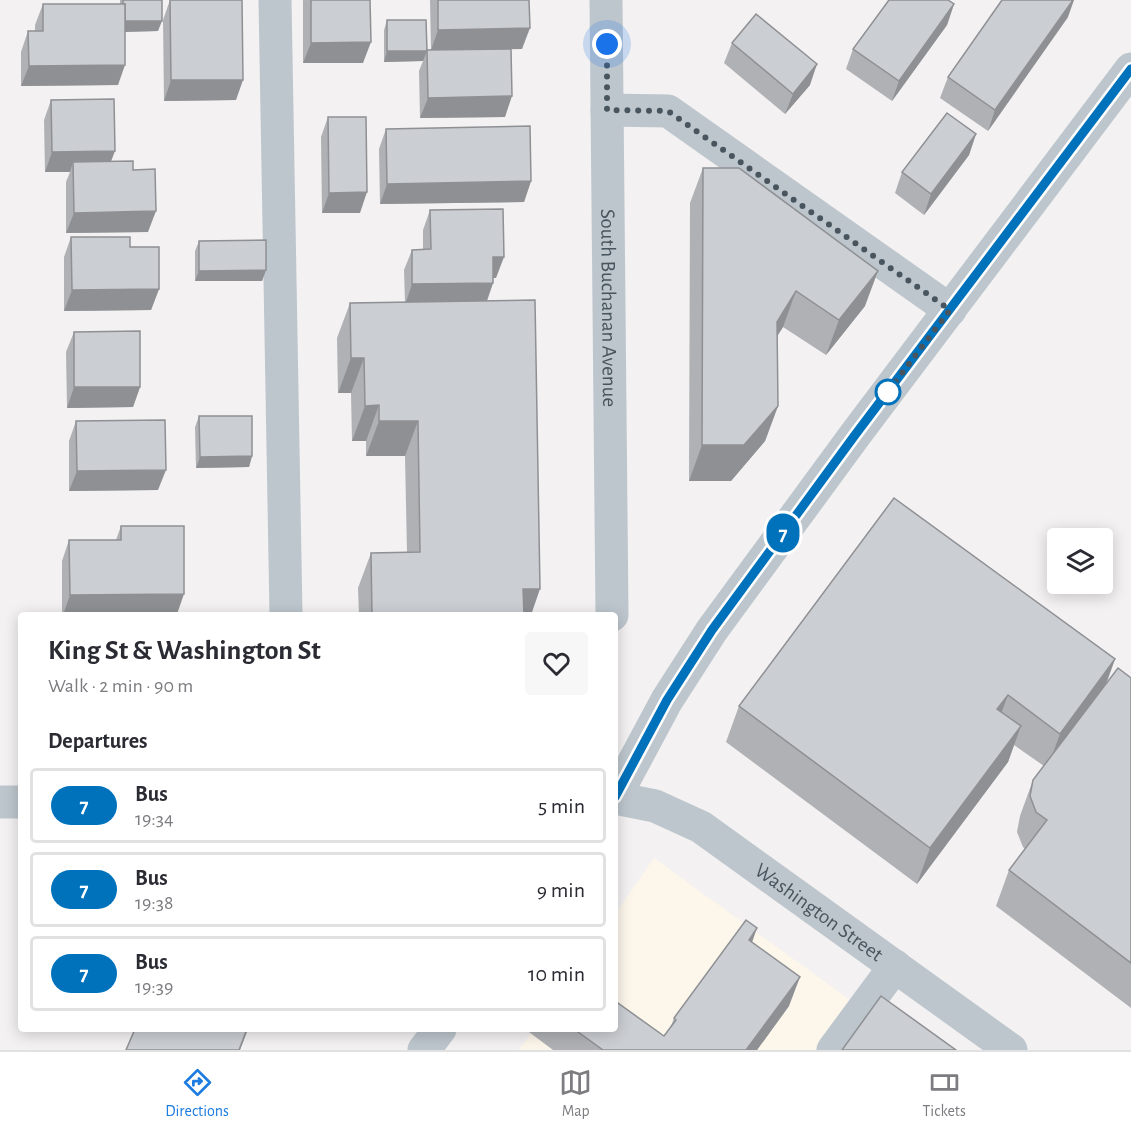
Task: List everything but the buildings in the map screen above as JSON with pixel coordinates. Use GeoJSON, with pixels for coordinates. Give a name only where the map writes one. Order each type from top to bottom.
{"type":"FeatureCollection","features":[{"type":"Feature","properties":{"kind":"street"},"geometry":{"type":"LineString","coordinates":[[275,0],[286,612]]}},
{"type":"Feature","properties":{"kind":"street","name":"South Buchanan Avenue"},"geometry":{"type":"LineString","coordinates":[[606,0],[612,612]]}},
{"type":"Feature","properties":{"kind":"street"},"geometry":{"type":"LineString","coordinates":[[618,792],[667,700],[712,630],[855,435],[1131,69]]}},
{"type":"Feature","properties":{"kind":"street"},"geometry":{"type":"LineString","coordinates":[[607,110],[668,111],[950,310]]}},
{"type":"Feature","properties":{"kind":"street","name":"Washington Street"},"geometry":{"type":"LineString","coordinates":[[618,799],[656,806],[701,827],[1011,1050]]}},
{"type":"Feature","properties":{"kind":"street"},"geometry":{"type":"LineString","coordinates":[[0,802],[18,802]]}},
{"type":"Feature","properties":{"kind":"street"},"geometry":{"type":"LineString","coordinates":[[833,1050],[895,966]]}},
{"type":"Feature","properties":{"kind":"street"},"geometry":{"type":"LineString","coordinates":[[424,1050],[438,1032]]}},
{"type":"Feature","properties":{"kind":"shaded area"},"geometry":{"type":"Polygon","coordinates":[[[654,858],[919,1050],[519,1050],[532,1032],[618,1032],[618,910],[654,858]]]}},
{"type":"Feature","properties":{"kind":"bus line","name":"7"},"geometry":{"type":"LineString","coordinates":[[618,791],[667,700],[712,630],[855,435],[1131,69]]}},
{"type":"Feature","properties":{"kind":"route"},"geometry":{"type":"LineString","coordinates":[[607,44],[607,110],[668,111],[950,310],[883,398],[888,392]]}}]}
